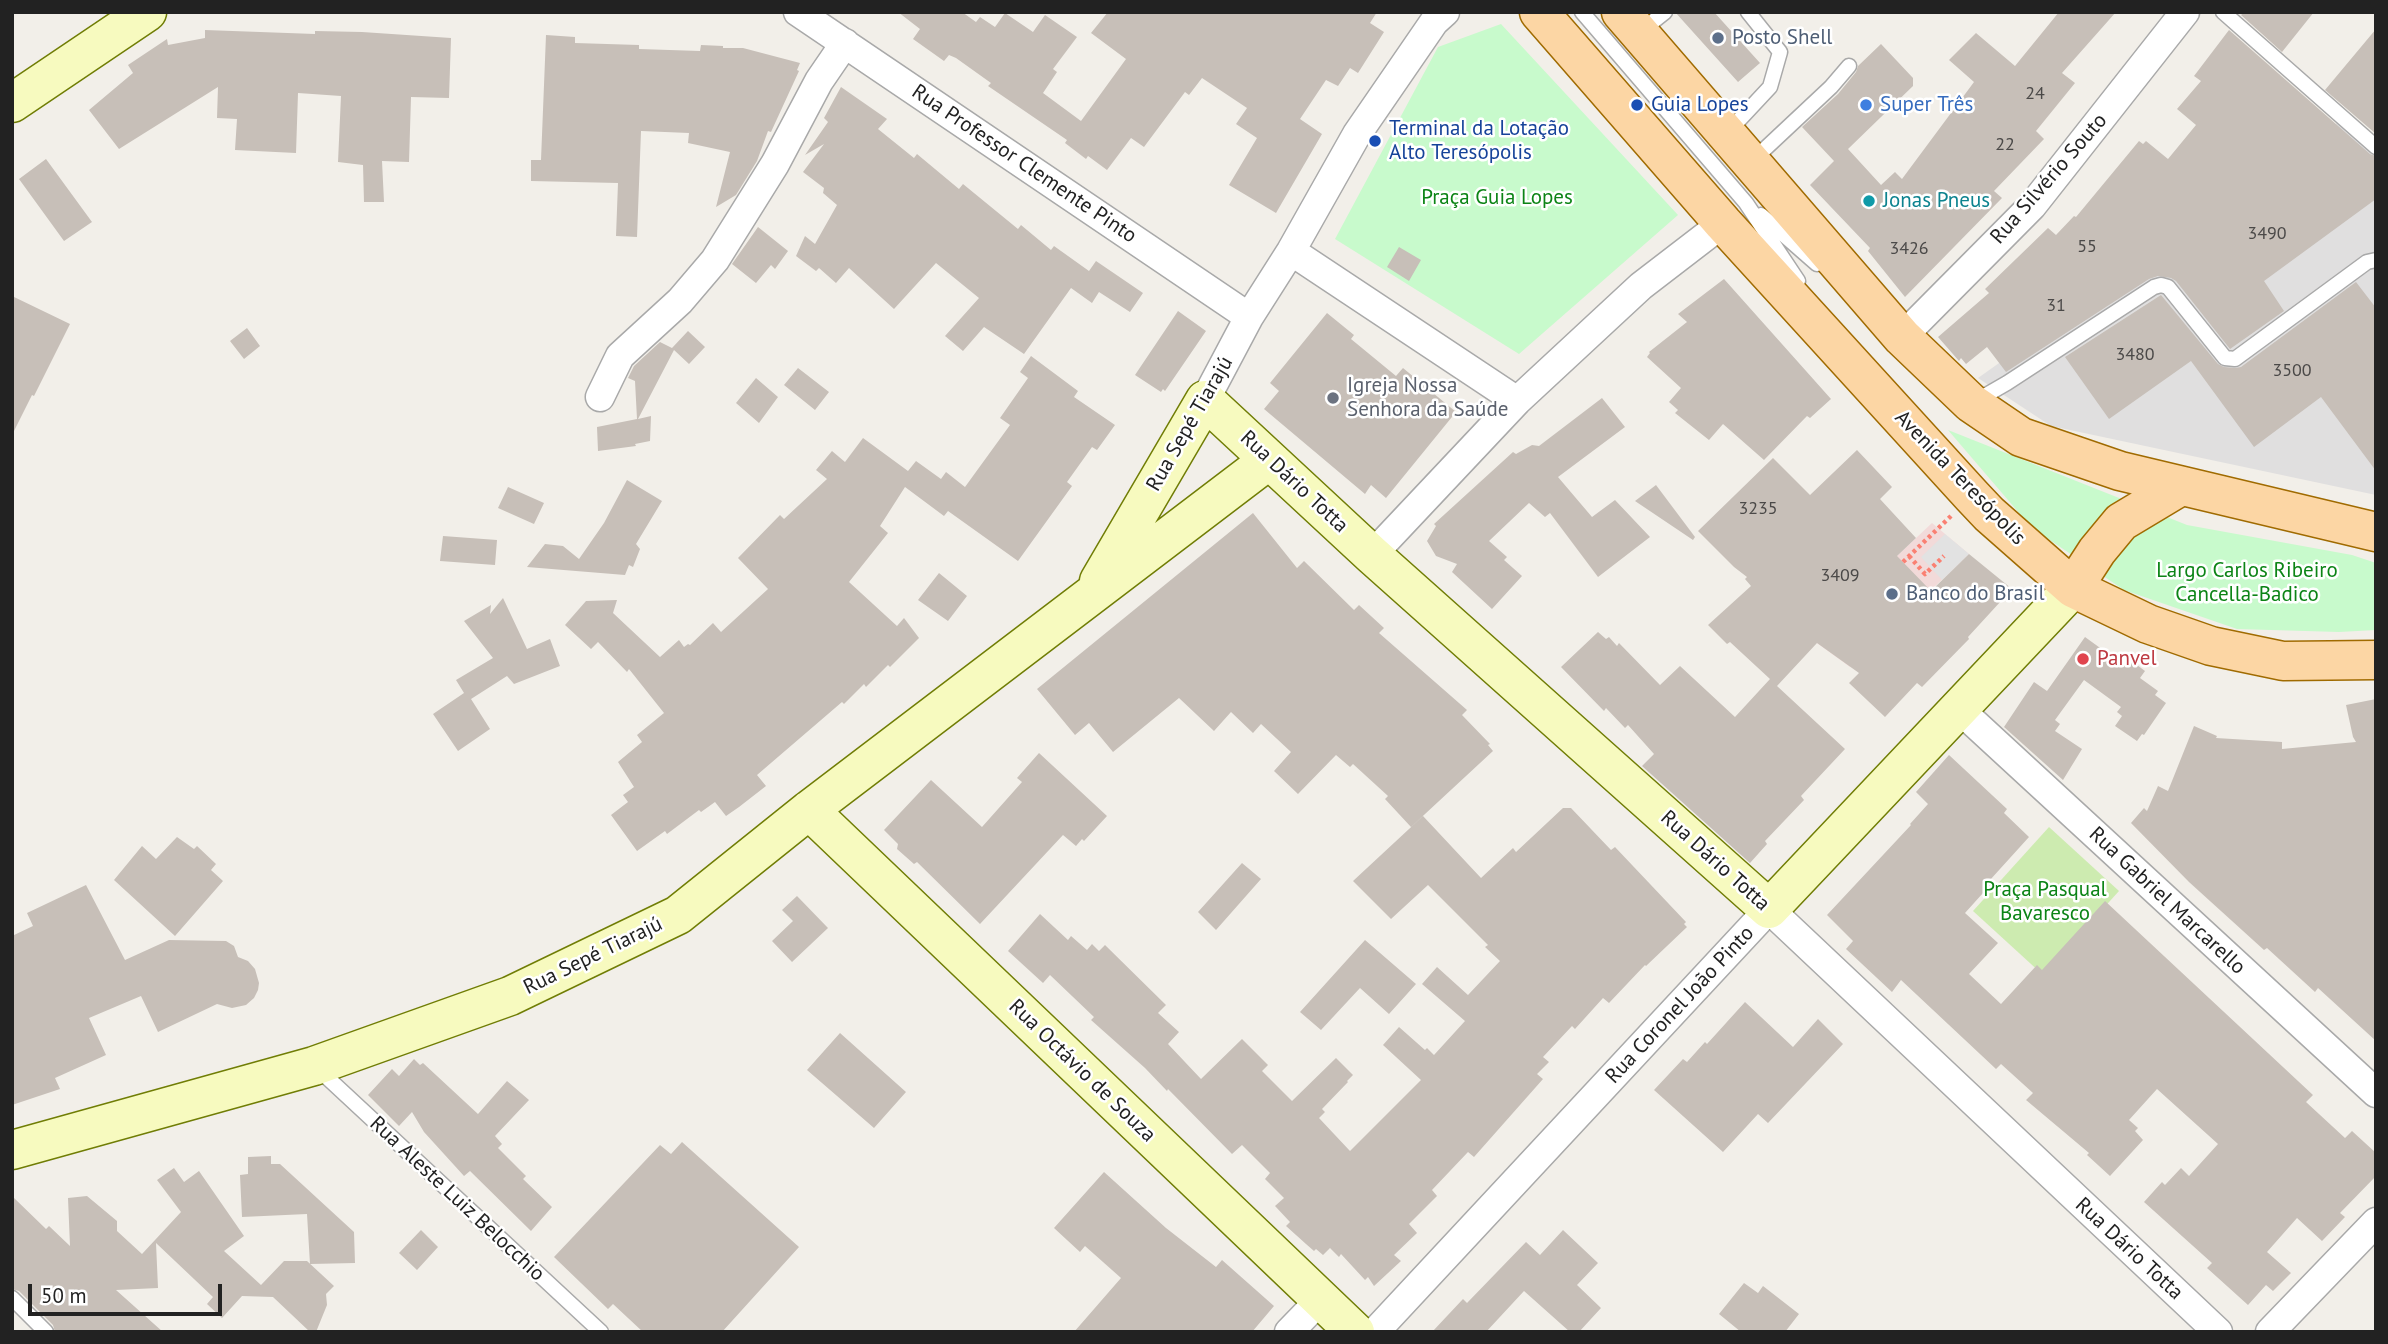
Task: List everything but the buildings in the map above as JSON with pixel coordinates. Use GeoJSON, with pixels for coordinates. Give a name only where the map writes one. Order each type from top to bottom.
{"type":"FeatureCollection","features":[{"type":"Feature","properties":{"kind":"main road","name":"Avenida Teresópolis"},"geometry":{"type":"LineString","coordinates":[[1539,12],[1735,213],[1864,379],[1972,496],[2073,588],[2148,624],[2211,646],[2283,661],[2372,657]]}},
{"type":"Feature","properties":{"kind":"main road","name":"Avenida Teresópolis"},"geometry":{"type":"LineString","coordinates":[[1642,19],[1726,134],[1902,337],[1971,404],[2021,437],[2120,471],[2376,532]]}},
{"type":"Feature","properties":{"kind":"main road"},"geometry":{"type":"LineString","coordinates":[[2073,588],[2097,551],[2121,522],[2181,486]]}},
{"type":"Feature","properties":{"kind":"street"},"geometry":{"type":"LineString","coordinates":[[12,103],[147,12]]}},
{"type":"Feature","properties":{"kind":"street","name":"Rua Professor Clemente Pinto"},"geometry":{"type":"LineString","coordinates":[[799,12],[1249,317]]}},
{"type":"Feature","properties":{"kind":"street"},"geometry":{"type":"LineString","coordinates":[[1445,12],[1433,22],[1357,134],[1291,251],[1517,401]]}},
{"type":"Feature","properties":{"kind":"street","name":"Rua Silvério Souto"},"geometry":{"type":"LineString","coordinates":[[1902,337],[2032,206],[2185,12]]}},
{"type":"Feature","properties":{"kind":"street"},"geometry":{"type":"LineString","coordinates":[[600,397],[620,356],[680,301],[715,260],[775,164],[819,81],[845,43]]}},
{"type":"Feature","properties":{"kind":"street"},"geometry":{"type":"LineString","coordinates":[[1372,555],[1517,401],[1641,286],[1735,213]]}},
{"type":"Feature","properties":{"kind":"street","name":"Rua Sepé Tiarajú"},"geometry":{"type":"LineString","coordinates":[[1090,598],[1205,400],[1249,317],[1291,251]]}},
{"type":"Feature","properties":{"kind":"street","name":"Rua Dário Totta"},"geometry":{"type":"LineString","coordinates":[[1205,400],[1372,555],[1769,909],[2218,1332]]}},
{"type":"Feature","properties":{"kind":"street","name":"Rua Sepé Tiarajú"},"geometry":{"type":"LineString","coordinates":[[12,1150],[314,1066],[510,996],[677,915],[809,810],[1269,460]]}},
{"type":"Feature","properties":{"kind":"street","name":"Rua Coronel João Pinto"},"geometry":{"type":"LineString","coordinates":[[1375,1332],[2073,588]]}},
{"type":"Feature","properties":{"kind":"street","name":"Rua Gabriel Marcarello"},"geometry":{"type":"LineString","coordinates":[[1959,709],[2376,1093]]}},
{"type":"Feature","properties":{"kind":"street","name":"Rua Octávio de Souza"},"geometry":{"type":"LineString","coordinates":[[809,810],[1355,1332]]}},
{"type":"Feature","properties":{"kind":"street"},"geometry":{"type":"LineString","coordinates":[[2270,1332],[2376,1223]]}},
{"type":"Feature","properties":{"kind":"street"},"geometry":{"type":"LineString","coordinates":[[1289,1332],[1321,1299]]}},
{"type":"Feature","properties":{"kind":"lane"},"geometry":{"type":"LineString","coordinates":[[1582,12],[1735,213]]}},
{"type":"Feature","properties":{"kind":"lane"},"geometry":{"type":"LineString","coordinates":[[1726,134],[1770,87],[1780,52],[1748,12]]}},
{"type":"Feature","properties":{"kind":"lane"},"geometry":{"type":"LineString","coordinates":[[2223,12],[2376,147]]}},
{"type":"Feature","properties":{"kind":"lane"},"geometry":{"type":"LineString","coordinates":[[1751,162],[1832,87],[1849,66]]}},
{"type":"Feature","properties":{"kind":"lane","name":"Avenida Teresópolis"},"geometry":{"type":"LineString","coordinates":[[1735,213],[1902,337]]}},
{"type":"Feature","properties":{"kind":"lane"},"geometry":{"type":"LineString","coordinates":[[1971,404],[2154,287],[2168,287],[2225,358],[2235,359],[2367,261],[2376,260]]}},
{"type":"Feature","properties":{"kind":"lane","name":"Rua Aleste Luiz Belocchio"},"geometry":{"type":"LineString","coordinates":[[314,1066],[601,1332]]}},
{"type":"Feature","properties":{"kind":"lane"},"geometry":{"type":"LineString","coordinates":[[12,1298],[46,1332]]}},
{"type":"Feature","properties":{"kind":"path"},"geometry":{"type":"LineString","coordinates":[[1903,562],[1972,496]]}},
{"type":"Feature","properties":{"kind":"path"},"geometry":{"type":"LineString","coordinates":[[1909,556],[1925,574],[1944,556]]}},
{"type":"Feature","properties":{"kind":"shaded area"},"geometry":{"type":"Polygon","coordinates":[[[2344,118],[2376,153],[2376,495],[2051,426],[1978,378],[2344,118]]]}},
{"type":"Feature","properties":{"kind":"shaded area","name":"Banco do Brasil"},"geometry":{"type":"Polygon","coordinates":[[[1932,523],[1969,554],[1850,667],[1810,638],[1932,523]]]}},
{"type":"Feature","properties":{"kind":"shaded area"},"geometry":{"type":"Polygon","coordinates":[[[1945,534],[1969,554],[1942,580],[1921,557],[1945,534]]]}},
{"type":"Feature","properties":{"kind":"green space","name":"Praça Guia Lopes"},"geometry":{"type":"Polygon","coordinates":[[[1501,24],[1678,215],[1519,354],[1335,239],[1438,47],[1501,24]]]}},
{"type":"Feature","properties":{"kind":"green space","name":"Largo Carlos Ribeiro Cancella-Badico"},"geometry":{"type":"Polygon","coordinates":[[[1948,430],[2187,525],[2352,555],[2376,563],[2376,630],[2339,632],[2237,629],[2124,590],[2032,528],[1948,430]]]}},
{"type":"Feature","properties":{"kind":"green space","name":"Praça Pasqual Bavaresco"},"geometry":{"type":"Polygon","coordinates":[[[2049,827],[2119,891],[2043,975],[1973,911],[2049,827]]]}},
{"type":"Feature","properties":{"kind":"place","name":"Posto Shell"},"geometry":{"type":"Point","coordinates":[1718,38]}},
{"type":"Feature","properties":{"kind":"place","name":"Guia Lopes"},"geometry":{"type":"Point","coordinates":[1637,105]}},
{"type":"Feature","properties":{"kind":"place","name":"Super Três"},"geometry":{"type":"Point","coordinates":[1866,105]}},
{"type":"Feature","properties":{"kind":"place","name":"Terminal da Lotação Alto Teresópolis"},"geometry":{"type":"Point","coordinates":[1375,141]}},
{"type":"Feature","properties":{"kind":"place","name":"Jonas Pneus"},"geometry":{"type":"Point","coordinates":[1869,201]}},
{"type":"Feature","properties":{"kind":"place","name":"Igreja Nossa Senhora da Saúde"},"geometry":{"type":"Point","coordinates":[1333,398]}},
{"type":"Feature","properties":{"kind":"place","name":"Banco do Brasil"},"geometry":{"type":"Point","coordinates":[1892,594]}},
{"type":"Feature","properties":{"kind":"place","name":"Panvel"},"geometry":{"type":"Point","coordinates":[2083,659]}}]}
